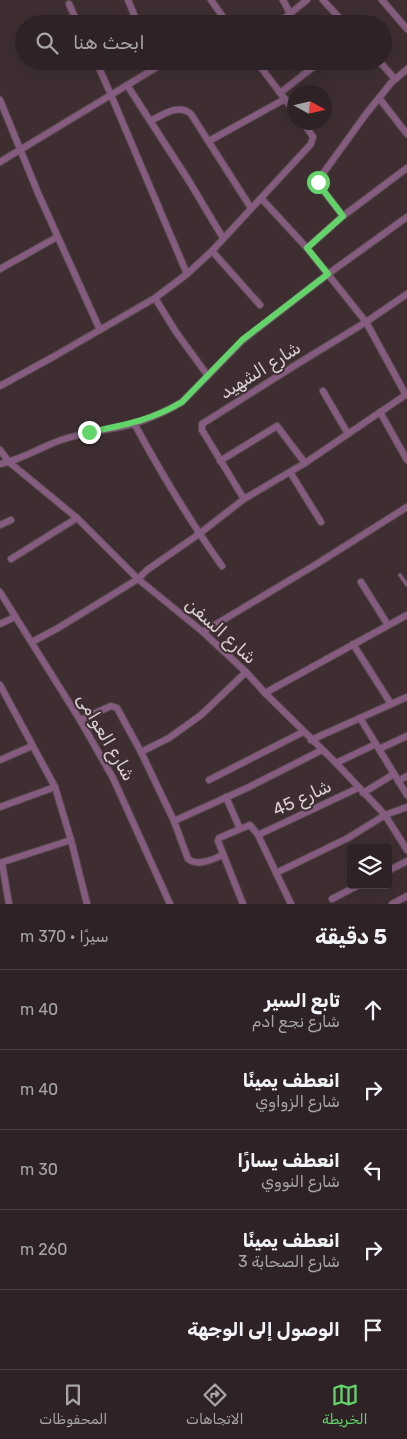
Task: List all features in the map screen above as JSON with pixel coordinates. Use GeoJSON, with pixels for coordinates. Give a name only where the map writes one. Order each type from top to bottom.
{"type":"FeatureCollection","features":[{"type":"Feature","properties":{"kind":"street"},"geometry":{"type":"LineString","coordinates":[[128,0],[134,15]]}},
{"type":"Feature","properties":{"kind":"street"},"geometry":{"type":"LineString","coordinates":[[211,0],[222,15]]}},
{"type":"Feature","properties":{"kind":"street"},"geometry":{"type":"LineString","coordinates":[[283,0],[290,13]]}},
{"type":"Feature","properties":{"kind":"street"},"geometry":{"type":"LineString","coordinates":[[288,15],[307,0]]}},
{"type":"Feature","properties":{"kind":"street"},"geometry":{"type":"LineString","coordinates":[[323,0],[337,15]]}},
{"type":"Feature","properties":{"kind":"street"},"geometry":{"type":"LineString","coordinates":[[382,0],[407,29]]}},
{"type":"Feature","properties":{"kind":"street"},"geometry":{"type":"LineString","coordinates":[[69,4],[74,15]]}},
{"type":"Feature","properties":{"kind":"street"},"geometry":{"type":"LineString","coordinates":[[343,216],[320,186],[318,180],[379,98],[395,79],[407,69]]}},
{"type":"Feature","properties":{"kind":"street"},"geometry":{"type":"LineString","coordinates":[[100,70],[187,274]]}},
{"type":"Feature","properties":{"kind":"street"},"geometry":{"type":"LineString","coordinates":[[0,162],[149,70]]}},
{"type":"Feature","properties":{"kind":"street"},"geometry":{"type":"LineString","coordinates":[[263,70],[287,102]]}},
{"type":"Feature","properties":{"kind":"street"},"geometry":{"type":"LineString","coordinates":[[280,93],[309,70]]}},
{"type":"Feature","properties":{"kind":"street"},"geometry":{"type":"LineString","coordinates":[[387,70],[395,79]]}},
{"type":"Feature","properties":{"kind":"street"},"geometry":{"type":"LineString","coordinates":[[127,85],[223,238]]}},
{"type":"Feature","properties":{"kind":"street"},"geometry":{"type":"LineString","coordinates":[[379,98],[407,134]]}},
{"type":"Feature","properties":{"kind":"street"},"geometry":{"type":"LineString","coordinates":[[209,141],[285,99]]}},
{"type":"Feature","properties":{"kind":"street"},"geometry":{"type":"LineString","coordinates":[[0,100],[57,237],[100,330]]}},
{"type":"Feature","properties":{"kind":"street"},"geometry":{"type":"LineString","coordinates":[[150,121],[177,108],[184,109],[191,114],[251,208]]}},
{"type":"Feature","properties":{"kind":"street"},"geometry":{"type":"LineString","coordinates":[[0,386],[156,298],[187,274],[212,251],[313,142],[312,135],[309,130]]}},
{"type":"Feature","properties":{"kind":"street"},"geometry":{"type":"LineString","coordinates":[[307,248],[343,216],[407,168]]}},
{"type":"Feature","properties":{"kind":"street"},"geometry":{"type":"LineString","coordinates":[[32,642],[138,579],[147,570],[199,534],[244,499],[305,463],[407,394],[366,322],[307,248],[261,198]]}},
{"type":"Feature","properties":{"kind":"street"},"geometry":{"type":"LineString","coordinates":[[0,464],[60,440],[134,423],[171,409],[182,402],[242,340],[328,274],[407,217]]}},
{"type":"Feature","properties":{"kind":"street"},"geometry":{"type":"LineString","coordinates":[[0,268],[57,237]]}},
{"type":"Feature","properties":{"kind":"street"},"geometry":{"type":"LineString","coordinates":[[212,251],[260,305]]}},
{"type":"Feature","properties":{"kind":"street","name":"شارع الشهيد"},"geometry":{"type":"LineString","coordinates":[[244,499],[202,430],[202,424],[366,322],[407,294]]}},
{"type":"Feature","properties":{"kind":"street"},"geometry":{"type":"LineString","coordinates":[[156,298],[176,332],[208,376]]}},
{"type":"Feature","properties":{"kind":"street"},"geometry":{"type":"LineString","coordinates":[[323,391],[348,434]]}},
{"type":"Feature","properties":{"kind":"street"},"geometry":{"type":"LineString","coordinates":[[380,412],[407,460]]}},
{"type":"Feature","properties":{"kind":"street"},"geometry":{"type":"LineString","coordinates":[[134,423],[199,534],[222,566]]}},
{"type":"Feature","properties":{"kind":"street"},"geometry":{"type":"LineString","coordinates":[[220,461],[279,426],[305,463]]}},
{"type":"Feature","properties":{"kind":"street","name":"شارع السفن"},"geometry":{"type":"LineString","coordinates":[[0,450],[9,462],[76,518],[138,579],[203,632],[246,672],[385,815],[407,850]]}},
{"type":"Feature","properties":{"kind":"street"},"geometry":{"type":"LineString","coordinates":[[290,472],[321,522]]}},
{"type":"Feature","properties":{"kind":"street"},"geometry":{"type":"LineString","coordinates":[[203,632],[316,565],[407,507]]}},
{"type":"Feature","properties":{"kind":"street"},"geometry":{"type":"LineString","coordinates":[[11,559],[76,518]]}},
{"type":"Feature","properties":{"kind":"street"},"geometry":{"type":"LineString","coordinates":[[0,526],[11,520]]}},
{"type":"Feature","properties":{"kind":"street"},"geometry":{"type":"LineString","coordinates":[[361,582],[388,625]]}},
{"type":"Feature","properties":{"kind":"street","name":"شارع العوامى"},"geometry":{"type":"LineString","coordinates":[[0,592],[80,720],[113,778],[170,904]]}},
{"type":"Feature","properties":{"kind":"street"},"geometry":{"type":"LineString","coordinates":[[265,693],[407,615]]}},
{"type":"Feature","properties":{"kind":"street"},"geometry":{"type":"LineString","coordinates":[[0,624],[15,616]]}},
{"type":"Feature","properties":{"kind":"street"},"geometry":{"type":"LineString","coordinates":[[353,644],[391,704]]}},
{"type":"Feature","properties":{"kind":"street"},"geometry":{"type":"LineString","coordinates":[[141,752],[169,738],[201,715],[246,672]]}},
{"type":"Feature","properties":{"kind":"street"},"geometry":{"type":"LineString","coordinates":[[0,685],[54,787],[71,840],[87,904]]}},
{"type":"Feature","properties":{"kind":"street"},"geometry":{"type":"LineString","coordinates":[[312,740],[407,697]]}},
{"type":"Feature","properties":{"kind":"street"},"geometry":{"type":"LineString","coordinates":[[80,720],[111,706],[119,710],[174,820],[188,860],[197,863],[223,855]]}},
{"type":"Feature","properties":{"kind":"street"},"geometry":{"type":"LineString","coordinates":[[360,718],[407,795]]}},
{"type":"Feature","properties":{"kind":"street"},"geometry":{"type":"LineString","coordinates":[[209,780],[303,732]]}},
{"type":"Feature","properties":{"kind":"street"},"geometry":{"type":"LineString","coordinates":[[336,763],[407,736]]}},
{"type":"Feature","properties":{"kind":"street"},"geometry":{"type":"LineString","coordinates":[[0,760],[32,746]]}},
{"type":"Feature","properties":{"kind":"street"},"geometry":{"type":"LineString","coordinates":[[174,820],[322,750]]}},
{"type":"Feature","properties":{"kind":"street","name":"شارع 45"},"geometry":{"type":"LineString","coordinates":[[258,835],[394,774]]}},
{"type":"Feature","properties":{"kind":"street"},"geometry":{"type":"LineString","coordinates":[[398,781],[407,776]]}},
{"type":"Feature","properties":{"kind":"street"},"geometry":{"type":"LineString","coordinates":[[0,807],[54,787]]}},
{"type":"Feature","properties":{"kind":"street"},"geometry":{"type":"LineString","coordinates":[[226,797],[240,829]]}},
{"type":"Feature","properties":{"kind":"street"},"geometry":{"type":"LineString","coordinates":[[276,873],[348,838],[385,815],[407,807]]}},
{"type":"Feature","properties":{"kind":"street"},"geometry":{"type":"LineString","coordinates":[[243,904],[218,839],[250,825],[258,835],[291,904]]}},
{"type":"Feature","properties":{"kind":"street"},"geometry":{"type":"LineString","coordinates":[[10,904],[1,863],[71,840]]}},
{"type":"Feature","properties":{"kind":"street"},"geometry":{"type":"LineString","coordinates":[[392,869],[407,861]]}},
{"type":"Feature","properties":{"kind":"street"},"geometry":{"type":"LineString","coordinates":[[332,899],[351,889]]}},
{"type":"Feature","properties":{"kind":"street"},"geometry":{"type":"LineString","coordinates":[[392,904],[407,896]]}},
{"type":"Feature","properties":{"kind":"lane"},"geometry":{"type":"LineString","coordinates":[[400,575],[407,585]]}},
{"type":"Feature","properties":{"kind":"route"},"geometry":{"type":"LineString","coordinates":[[89,432],[134,423],[171,409],[182,402],[242,340],[328,274],[307,248],[343,216],[318,182]]}}]}
